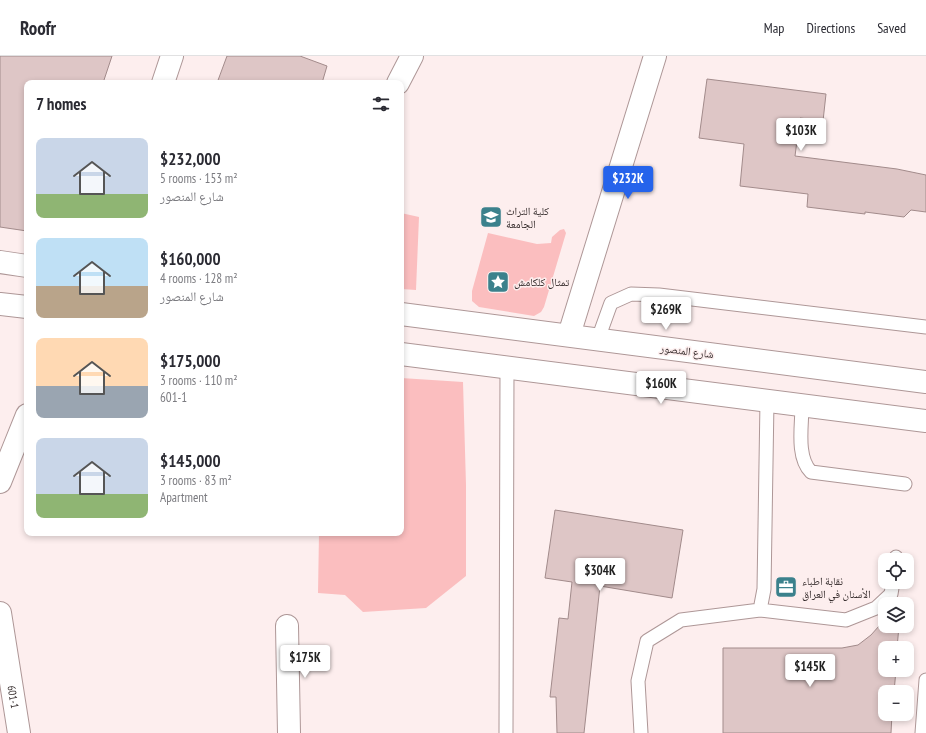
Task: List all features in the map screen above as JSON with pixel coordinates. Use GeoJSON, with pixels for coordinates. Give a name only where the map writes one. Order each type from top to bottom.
{"type":"FeatureCollection","features":[{"type":"Feature","properties":{"kind":"main road"},"geometry":{"type":"LineString","coordinates":[[163,80],[172,56]]}},
{"type":"Feature","properties":{"kind":"main road"},"geometry":{"type":"LineString","coordinates":[[400,80],[412,56]]}},
{"type":"Feature","properties":{"kind":"main road"},"geometry":{"type":"LineString","coordinates":[[569,335],[655,56]]}},
{"type":"Feature","properties":{"kind":"main road"},"geometry":{"type":"LineString","coordinates":[[0,262],[24,266]]}},
{"type":"Feature","properties":{"kind":"main road"},"geometry":{"type":"LineString","coordinates":[[0,304],[24,307]]}},
{"type":"Feature","properties":{"kind":"main road","name":"شارع المنصور"},"geometry":{"type":"LineString","coordinates":[[404,314],[926,382]]}},
{"type":"Feature","properties":{"kind":"main road"},"geometry":{"type":"LineString","coordinates":[[404,354],[926,421]]}},
{"type":"Feature","properties":{"kind":"main road"},"geometry":{"type":"LineString","coordinates":[[0,482],[24,422]]}},
{"type":"Feature","properties":{"kind":"main road","name":"601-1"},"geometry":{"type":"LineString","coordinates":[[0,613],[19,733]]}},
{"type":"Feature","properties":{"kind":"main road"},"geometry":{"type":"LineString","coordinates":[[287,626],[289,733]]}},
{"type":"Feature","properties":{"kind":"lane"},"geometry":{"type":"LineString","coordinates":[[598,339],[611,303],[631,294],[659,295],[926,327]]}},
{"type":"Feature","properties":{"kind":"lane"},"geometry":{"type":"LineString","coordinates":[[506,733],[507,368]]}},
{"type":"Feature","properties":{"kind":"lane"},"geometry":{"type":"LineString","coordinates":[[760,610],[764,589],[767,401]]}},
{"type":"Feature","properties":{"kind":"lane"},"geometry":{"type":"LineString","coordinates":[[802,406],[802,456],[805,466],[810,472],[905,484]]}},
{"type":"Feature","properties":{"kind":"lane"},"geometry":{"type":"LineString","coordinates":[[641,733],[638,681],[647,641],[681,620],[760,610],[846,620],[876,608],[891,594],[892,589]]}},
{"type":"Feature","properties":{"kind":"lane"},"geometry":{"type":"LineString","coordinates":[[922,733],[926,680]]}},
{"type":"Feature","properties":{"kind":"shaded area"},"geometry":{"type":"Polygon","coordinates":[[[404,214],[419,217],[416,290],[404,289],[404,214]]]}},
{"type":"Feature","properties":{"kind":"shaded area"},"geometry":{"type":"Polygon","coordinates":[[[564,229],[566,233],[544,307],[541,312],[534,316],[479,307],[472,301],[472,291],[488,233],[537,244],[551,243],[552,237],[560,230],[564,229]]]}},
{"type":"Feature","properties":{"kind":"shaded area"},"geometry":{"type":"Polygon","coordinates":[[[404,378],[463,382],[466,485],[466,576],[426,608],[363,612],[345,595],[318,593],[319,536],[404,536],[404,378]]]}},
{"type":"Feature","properties":{"kind":"building"},"geometry":{"type":"Polygon","coordinates":[[[0,56],[112,56],[104,80],[24,80],[24,231],[0,227],[0,56]]]}},
{"type":"Feature","properties":{"kind":"building"},"geometry":{"type":"Polygon","coordinates":[[[227,56],[300,56],[327,66],[323,80],[218,80],[227,56]]]}},
{"type":"Feature","properties":{"kind":"building"},"geometry":{"type":"Polygon","coordinates":[[[707,79],[826,94],[823,121],[800,118],[795,156],[897,169],[926,175],[926,212],[911,210],[904,217],[807,207],[808,194],[740,186],[744,144],[699,138],[707,79]]]}},
{"type":"Feature","properties":{"kind":"building"},"geometry":{"type":"Polygon","coordinates":[[[555,510],[683,530],[672,598],[600,586],[584,733],[557,733],[556,697],[550,697],[559,618],[568,619],[572,582],[545,578],[555,510]]]}},
{"type":"Feature","properties":{"kind":"building"},"geometry":{"type":"Polygon","coordinates":[[[878,627],[878,633],[898,633],[898,641],[878,641],[878,677],[895,677],[895,685],[878,685],[878,721],[892,721],[891,733],[723,733],[723,648],[842,648],[858,645],[871,635],[878,627]]]}},
{"type":"Feature","properties":{"kind":"place","name":"كلية التراث الجامعة"},"geometry":{"type":"Point","coordinates":[491,217]}},
{"type":"Feature","properties":{"kind":"place","name":"تمثال كلكامش"},"geometry":{"type":"Point","coordinates":[498,282]}},
{"type":"Feature","properties":{"kind":"place","name":"نقابة اطباء الأسنان في العراق"},"geometry":{"type":"Point","coordinates":[786,587]}}]}
